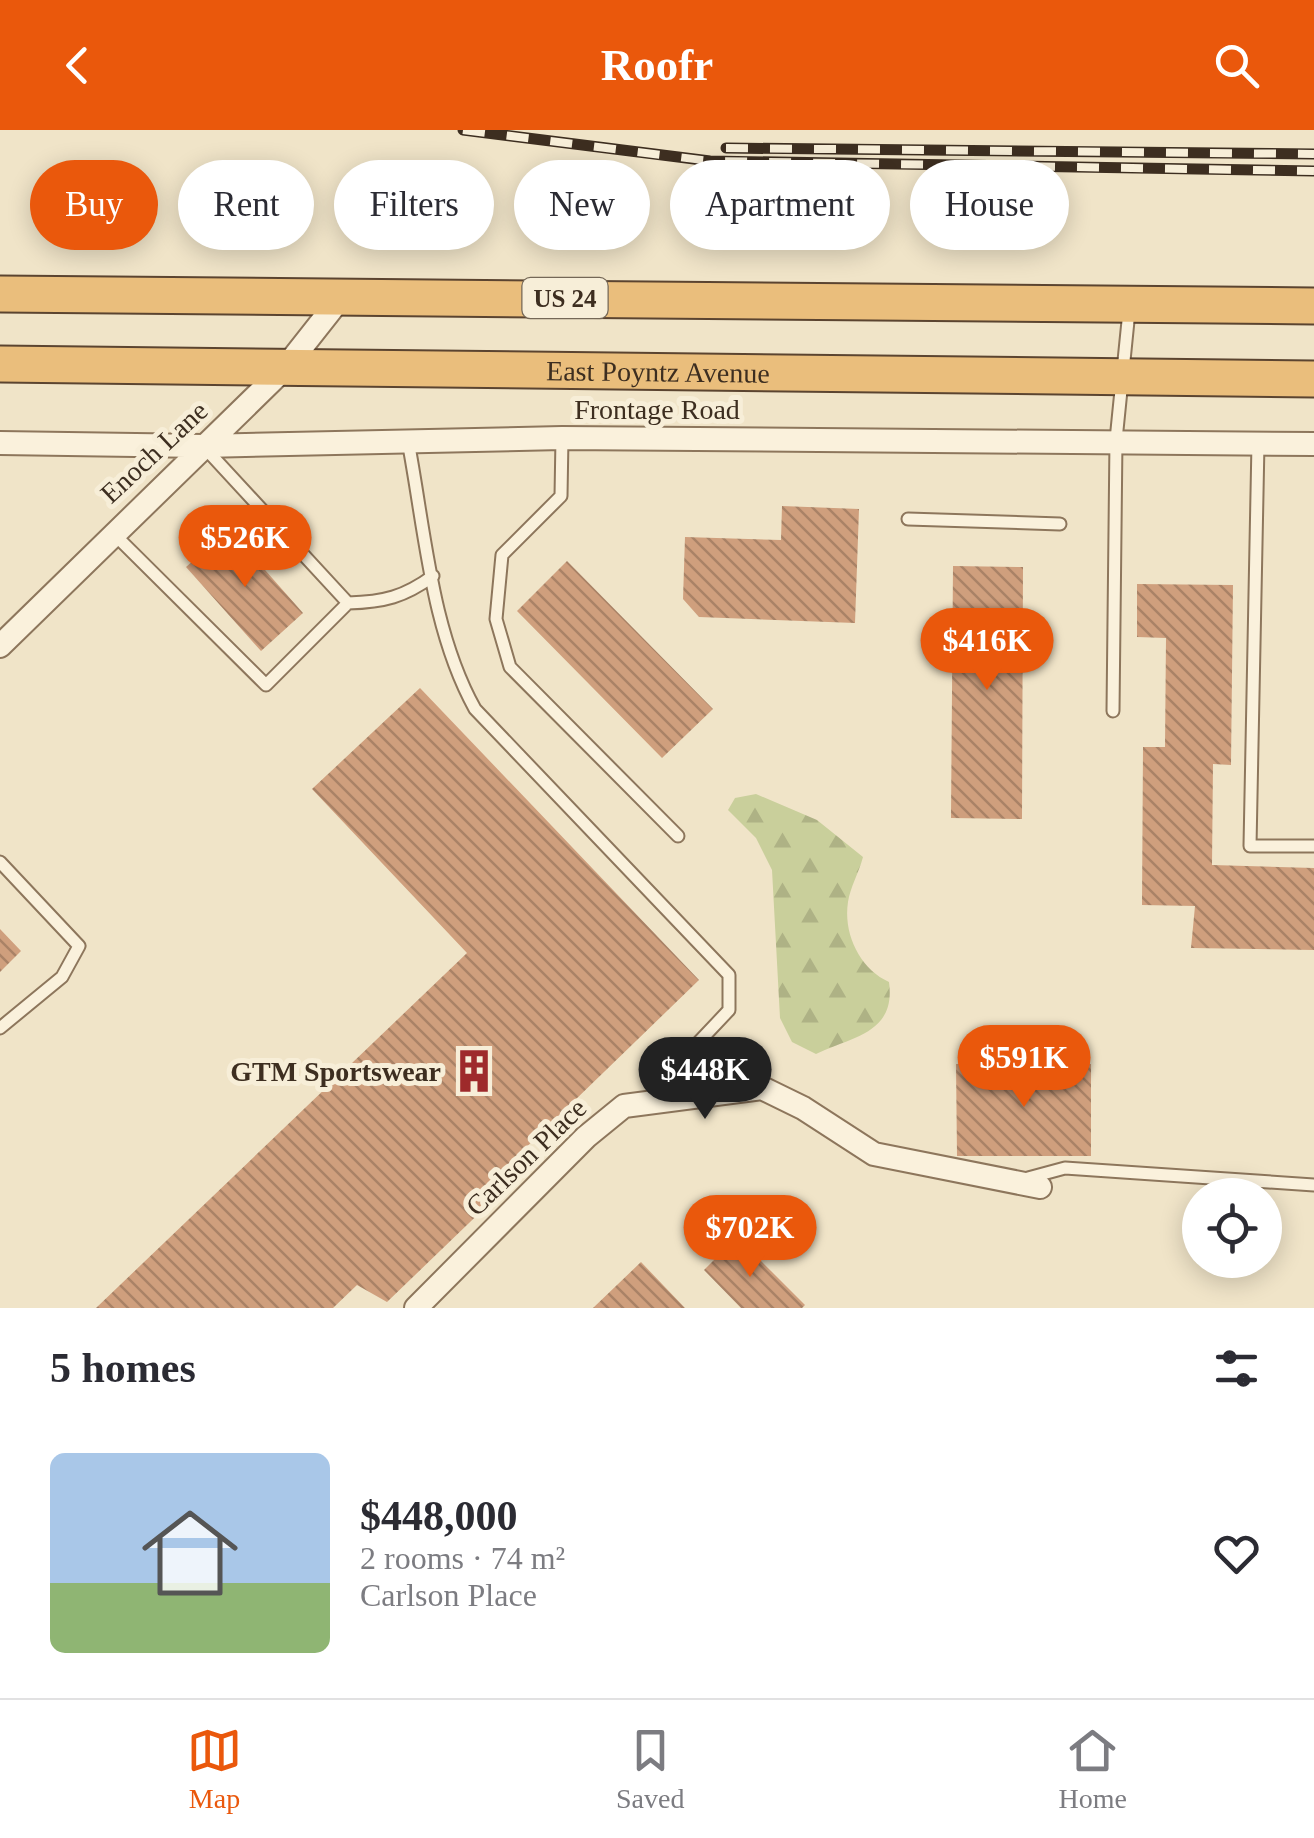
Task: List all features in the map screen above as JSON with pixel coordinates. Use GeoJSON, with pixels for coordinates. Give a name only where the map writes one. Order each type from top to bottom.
{"type":"FeatureCollection","features":[{"type":"Feature","properties":{"kind":"highway","name":"US 24"},"geometry":{"type":"LineString","coordinates":[[0,294],[1314,306]]}},
{"type":"Feature","properties":{"kind":"highway","name":"East Poyntz Avenue"},"geometry":{"type":"LineString","coordinates":[[0,364],[1314,379]]}},
{"type":"Feature","properties":{"kind":"street","name":"Enoch Lane"},"geometry":{"type":"LineString","coordinates":[[0,646],[112,532],[286,368],[342,296]]}},
{"type":"Feature","properties":{"kind":"street","name":"Frontage Road"},"geometry":{"type":"LineString","coordinates":[[0,443],[203,446],[562,438],[1314,444]]}},
{"type":"Feature","properties":{"kind":"street","name":"Carlson Place"},"geometry":{"type":"LineString","coordinates":[[416,1308],[586,1137],[624,1106],[762,1088],[803,1108],[874,1154],[1040,1187]]}},
{"type":"Feature","properties":{"kind":"lane"},"geometry":{"type":"LineString","coordinates":[[1113,711],[1116,440],[1130,303]]}},
{"type":"Feature","properties":{"kind":"lane"},"geometry":{"type":"LineString","coordinates":[[562,438],[560,496],[502,555],[496,619],[510,667],[678,836]]}},
{"type":"Feature","properties":{"kind":"lane"},"geometry":{"type":"LineString","coordinates":[[408,441],[433,576],[458,678],[475,709],[730,974],[728,1010],[679,1063],[669,1102]]}},
{"type":"Feature","properties":{"kind":"lane"},"geometry":{"type":"LineString","coordinates":[[1258,443],[1250,846],[1314,846]]}},
{"type":"Feature","properties":{"kind":"lane"},"geometry":{"type":"LineString","coordinates":[[203,446],[348,603]]}},
{"type":"Feature","properties":{"kind":"lane"},"geometry":{"type":"LineString","coordinates":[[908,519],[1060,524]]}},
{"type":"Feature","properties":{"kind":"lane"},"geometry":{"type":"LineString","coordinates":[[112,532],[266,686],[348,603],[383,602],[408,595],[433,576]]}},
{"type":"Feature","properties":{"kind":"lane"},"geometry":{"type":"LineString","coordinates":[[0,862],[79,946],[62,976],[0,1028]]}},
{"type":"Feature","properties":{"kind":"lane"},"geometry":{"type":"LineString","coordinates":[[1014,1182],[1065,1168],[1314,1185]]}},
{"type":"Feature","properties":{"kind":"path"},"geometry":{"type":"LineString","coordinates":[[720,1254],[712,1246],[762,1197]]}},
{"type":"Feature","properties":{"kind":"green space"},"geometry":{"type":"Polygon","coordinates":[[[756,794],[817,820],[863,857],[849,897],[848,926],[862,959],[889,982],[886,1012],[858,1037],[816,1054],[792,1042],[780,1018],[772,870],[756,838],[728,810],[735,798],[756,794]]]}},
{"type":"Feature","properties":{"kind":"building"},"geometry":{"type":"Polygon","coordinates":[[[782,506],[859,509],[855,623],[699,617],[683,599],[685,537],[781,540],[782,506]]]}},
{"type":"Feature","properties":{"kind":"building"},"geometry":{"type":"Polygon","coordinates":[[[229,529],[303,613],[261,651],[186,567],[229,529]]]}},
{"type":"Feature","properties":{"kind":"building"},"geometry":{"type":"Polygon","coordinates":[[[567,561],[713,709],[662,758],[517,611],[567,561]]]}},
{"type":"Feature","properties":{"kind":"building"},"geometry":{"type":"Polygon","coordinates":[[[953,566],[1023,567],[1022,819],[951,818],[953,566]]]}},
{"type":"Feature","properties":{"kind":"building"},"geometry":{"type":"Polygon","coordinates":[[[1137,584],[1233,585],[1231,765],[1213,764],[1212,865],[1314,868],[1314,950],[1191,948],[1195,906],[1142,905],[1143,747],[1165,747],[1166,638],[1137,637],[1137,584]]]}},
{"type":"Feature","properties":{"kind":"building","name":"GTM Sportswear"},"geometry":{"type":"Polygon","coordinates":[[[420,688],[699,980],[510,1163],[520,1174],[387,1302],[357,1285],[333,1308],[96,1308],[467,953],[312,789],[420,688]]]}},
{"type":"Feature","properties":{"kind":"building"},"geometry":{"type":"Polygon","coordinates":[[[0,929],[21,951],[0,972],[0,929]]]}},
{"type":"Feature","properties":{"kind":"building"},"geometry":{"type":"Polygon","coordinates":[[[956,1064],[1091,1064],[1091,1156],[957,1156],[956,1064]]]}},
{"type":"Feature","properties":{"kind":"building"},"geometry":{"type":"Polygon","coordinates":[[[737,1237],[805,1305],[802,1308],[741,1308],[704,1270],[737,1237]]]}},
{"type":"Feature","properties":{"kind":"building"},"geometry":{"type":"Polygon","coordinates":[[[641,1262],[685,1308],[593,1308],[641,1262]]]}},
{"type":"Feature","properties":{"kind":"railway"},"geometry":{"type":"LineString","coordinates":[[463,130],[710,161],[1314,171]]}},
{"type":"Feature","properties":{"kind":"railway"},"geometry":{"type":"LineString","coordinates":[[726,148],[1314,154]]}},
{"type":"Feature","properties":{"kind":"place","name":"GTM Sportswear"},"geometry":{"type":"Point","coordinates":[474,1071]}}]}
